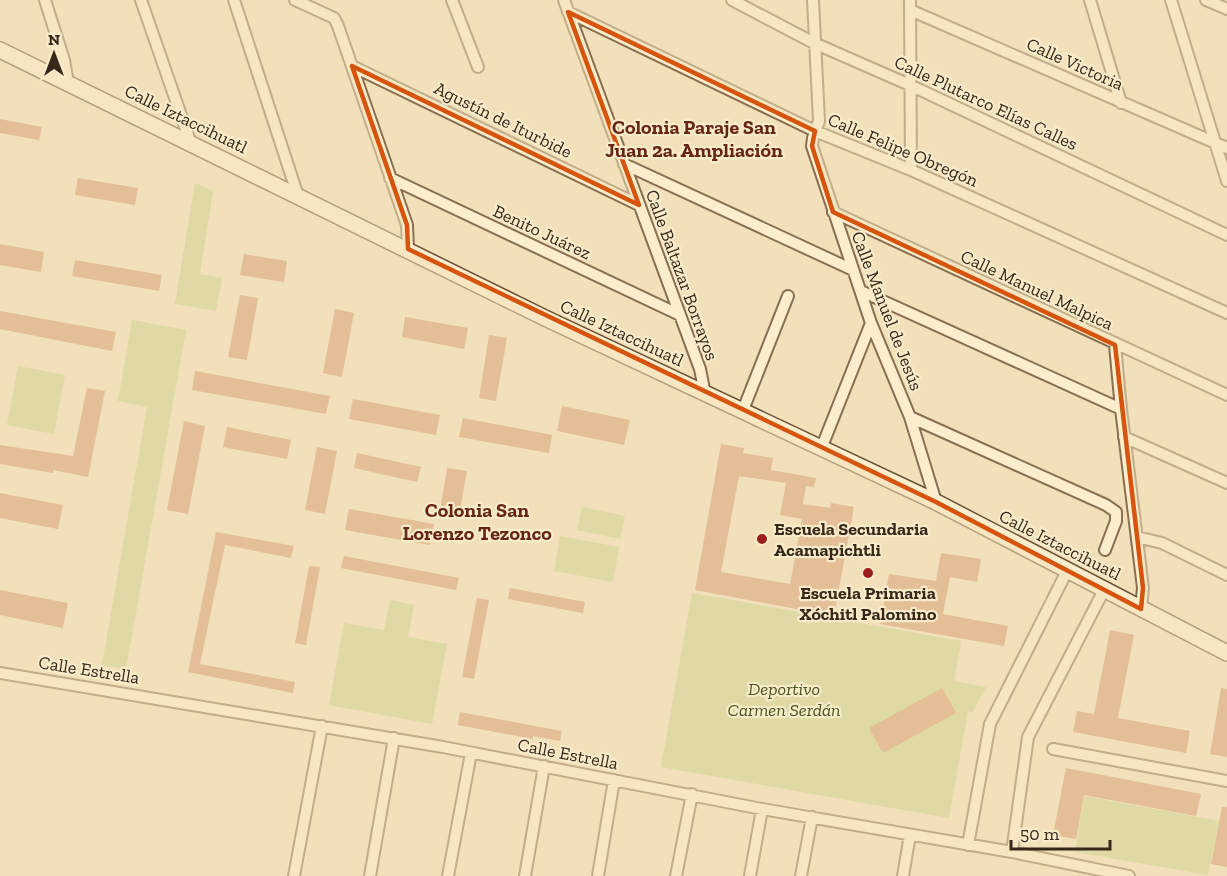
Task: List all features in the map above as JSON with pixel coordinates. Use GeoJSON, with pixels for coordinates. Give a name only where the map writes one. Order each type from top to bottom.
{"type":"FeatureCollection","features":[{"type":"Feature","properties":{"kind":"street"},"geometry":{"type":"LineString","coordinates":[[45,0],[64,60],[68,83]]}},
{"type":"Feature","properties":{"kind":"street"},"geometry":{"type":"LineString","coordinates":[[141,0],[191,144]]}},
{"type":"Feature","properties":{"kind":"street"},"geometry":{"type":"LineString","coordinates":[[234,0],[298,196]]}},
{"type":"Feature","properties":{"kind":"street"},"geometry":{"type":"LineString","coordinates":[[295,0],[334,18],[407,225],[408,249]]}},
{"type":"Feature","properties":{"kind":"street"},"geometry":{"type":"LineString","coordinates":[[452,0],[478,67]]}},
{"type":"Feature","properties":{"kind":"street","name":"Calle Baltazar Borrayos"},"geometry":{"type":"LineString","coordinates":[[564,0],[700,369],[705,394]]}},
{"type":"Feature","properties":{"kind":"street","name":"Calle Plutarco Elías Calles"},"geometry":{"type":"LineString","coordinates":[[732,0],[814,43],[912,86],[1227,235]]}},
{"type":"Feature","properties":{"kind":"street","name":"Calle Manuel de Jesús"},"geometry":{"type":"LineString","coordinates":[[813,0],[819,121],[812,146],[871,323],[910,417],[936,502]]}},
{"type":"Feature","properties":{"kind":"street"},"geometry":{"type":"LineString","coordinates":[[1090,0],[1121,103]]}},
{"type":"Feature","properties":{"kind":"street"},"geometry":{"type":"LineString","coordinates":[[1171,0],[1227,181]]}},
{"type":"Feature","properties":{"kind":"street"},"geometry":{"type":"LineString","coordinates":[[1206,0],[1227,9]]}},
{"type":"Feature","properties":{"kind":"street"},"geometry":{"type":"LineString","coordinates":[[910,5],[911,170]]}},
{"type":"Feature","properties":{"kind":"street","name":"Calle Victoria"},"geometry":{"type":"LineString","coordinates":[[910,5],[1121,103],[1227,147]]}},
{"type":"Feature","properties":{"kind":"street","name":"Calle Felipe Obregón"},"geometry":{"type":"LineString","coordinates":[[568,12],[815,131],[911,170],[1227,313]]}},
{"type":"Feature","properties":{"kind":"street","name":"Calle Iztaccihuatl"},"geometry":{"type":"LineString","coordinates":[[0,50],[545,318],[936,502],[1227,653]]}},
{"type":"Feature","properties":{"kind":"street","name":"Agustín de Iturbide"},"geometry":{"type":"LineString","coordinates":[[352,66],[639,205]]}},
{"type":"Feature","properties":{"kind":"street"},"geometry":{"type":"LineString","coordinates":[[624,164],[853,270]]}},
{"type":"Feature","properties":{"kind":"street","name":"Benito Juárez"},"geometry":{"type":"LineString","coordinates":[[390,178],[680,315]]}},
{"type":"Feature","properties":{"kind":"street","name":"Calle Manuel Malpica"},"geometry":{"type":"LineString","coordinates":[[833,212],[1115,345],[1227,395]]}},
{"type":"Feature","properties":{"kind":"street"},"geometry":{"type":"LineString","coordinates":[[861,291],[1121,409]]}},
{"type":"Feature","properties":{"kind":"street"},"geometry":{"type":"LineString","coordinates":[[743,410],[788,296]]}},
{"type":"Feature","properties":{"kind":"street"},"geometry":{"type":"LineString","coordinates":[[821,449],[871,323]]}},
{"type":"Feature","properties":{"kind":"street"},"geometry":{"type":"LineString","coordinates":[[1115,345],[1143,588],[1141,609]]}},
{"type":"Feature","properties":{"kind":"street"},"geometry":{"type":"LineString","coordinates":[[910,417],[1106,505],[1116,512],[1116,520],[1105,550]]}},
{"type":"Feature","properties":{"kind":"street"},"geometry":{"type":"LineString","coordinates":[[1124,437],[1227,483]]}},
{"type":"Feature","properties":{"kind":"street"},"geometry":{"type":"LineString","coordinates":[[1137,537],[1162,543],[1227,575]]}},
{"type":"Feature","properties":{"kind":"street"},"geometry":{"type":"LineString","coordinates":[[968,845],[990,724],[1067,571]]}},
{"type":"Feature","properties":{"kind":"street"},"geometry":{"type":"LineString","coordinates":[[1012,852],[1028,737],[1104,590]]}},
{"type":"Feature","properties":{"kind":"street","name":"Calle Estrella"},"geometry":{"type":"LineString","coordinates":[[0,673],[394,738],[762,809],[1012,852],[1129,876]]}},
{"type":"Feature","properties":{"kind":"street"},"geometry":{"type":"LineString","coordinates":[[294,876],[322,726]]}},
{"type":"Feature","properties":{"kind":"street"},"geometry":{"type":"LineString","coordinates":[[370,876],[394,738]]}},
{"type":"Feature","properties":{"kind":"street"},"geometry":{"type":"LineString","coordinates":[[1053,749],[1227,781]]}},
{"type":"Feature","properties":{"kind":"street"},"geometry":{"type":"LineString","coordinates":[[448,876],[471,753]]}},
{"type":"Feature","properties":{"kind":"street"},"geometry":{"type":"LineString","coordinates":[[525,876],[544,766]]}},
{"type":"Feature","properties":{"kind":"street"},"geometry":{"type":"LineString","coordinates":[[597,876],[614,780]]}},
{"type":"Feature","properties":{"kind":"street"},"geometry":{"type":"LineString","coordinates":[[676,876],[692,794]]}},
{"type":"Feature","properties":{"kind":"street"},"geometry":{"type":"LineString","coordinates":[[750,876],[762,809]]}},
{"type":"Feature","properties":{"kind":"street"},"geometry":{"type":"LineString","coordinates":[[801,876],[812,817]]}},
{"type":"Feature","properties":{"kind":"street"},"geometry":{"type":"LineString","coordinates":[[903,876],[910,835]]}},
{"type":"Feature","properties":{"kind":"highlighted area"},"geometry":{"type":"Polygon","coordinates":[[[568,12],[815,131],[812,146],[833,212],[1115,345],[1143,588],[1141,609],[936,502],[408,249],[407,225],[352,66],[639,205],[568,12]]]}},
{"type":"Feature","properties":{"kind":"green space"},"geometry":{"type":"Polygon","coordinates":[[[195,183],[213,191],[200,274],[222,278],[216,311],[175,304],[195,183]]]}},
{"type":"Feature","properties":{"kind":"green space"},"geometry":{"type":"Polygon","coordinates":[[[132,320],[186,330],[126,669],[102,665],[147,407],[118,401],[132,320]]]}},
{"type":"Feature","properties":{"kind":"green space"},"geometry":{"type":"Polygon","coordinates":[[[18,366],[65,375],[54,434],[7,425],[18,366]]]}},
{"type":"Feature","properties":{"kind":"green space"},"geometry":{"type":"Polygon","coordinates":[[[582,507],[625,516],[620,539],[577,530],[582,507]]]}},
{"type":"Feature","properties":{"kind":"green space"},"geometry":{"type":"Polygon","coordinates":[[[560,536],[619,547],[613,582],[554,571],[560,536]]]}},
{"type":"Feature","properties":{"kind":"green space","name":"Deportivo Carmen Serdán"},"geometry":{"type":"Polygon","coordinates":[[[692,593],[961,641],[954,681],[986,687],[973,712],[968,711],[949,818],[661,767],[692,593]]]}},
{"type":"Feature","properties":{"kind":"green space"},"geometry":{"type":"Polygon","coordinates":[[[390,600],[414,605],[408,637],[447,644],[432,724],[329,705],[344,623],[384,630],[390,600]]]}},
{"type":"Feature","properties":{"kind":"green space"},"geometry":{"type":"Polygon","coordinates":[[[1084,796],[1219,821],[1208,875],[1075,852],[1084,796]]]}},
{"type":"Feature","properties":{"kind":"building"},"geometry":{"type":"Polygon","coordinates":[[[0,119],[42,127],[39,140],[0,133],[0,119]]]}},
{"type":"Feature","properties":{"kind":"building"},"geometry":{"type":"Polygon","coordinates":[[[78,178],[138,188],[135,205],[75,195],[78,178]]]}},
{"type":"Feature","properties":{"kind":"building"},"geometry":{"type":"Polygon","coordinates":[[[0,244],[44,252],[41,272],[0,265],[0,244]]]}},
{"type":"Feature","properties":{"kind":"building"},"geometry":{"type":"Polygon","coordinates":[[[244,254],[287,261],[284,282],[240,275],[244,254]]]}},
{"type":"Feature","properties":{"kind":"building"},"geometry":{"type":"Polygon","coordinates":[[[75,260],[162,275],[159,291],[72,276],[75,260]]]}},
{"type":"Feature","properties":{"kind":"building"},"geometry":{"type":"Polygon","coordinates":[[[240,295],[258,298],[247,360],[228,357],[240,295]]]}},
{"type":"Feature","properties":{"kind":"building"},"geometry":{"type":"Polygon","coordinates":[[[335,309],[354,313],[342,377],[323,373],[335,309]]]}},
{"type":"Feature","properties":{"kind":"building"},"geometry":{"type":"Polygon","coordinates":[[[0,311],[116,332],[112,351],[0,329],[0,311]]]}},
{"type":"Feature","properties":{"kind":"building"},"geometry":{"type":"Polygon","coordinates":[[[405,317],[468,328],[464,349],[402,337],[405,317]]]}},
{"type":"Feature","properties":{"kind":"building"},"geometry":{"type":"Polygon","coordinates":[[[489,335],[507,338],[496,401],[479,398],[489,335]]]}},
{"type":"Feature","properties":{"kind":"building"},"geometry":{"type":"Polygon","coordinates":[[[195,371],[330,396],[326,414],[192,390],[195,371]]]}},
{"type":"Feature","properties":{"kind":"building"},"geometry":{"type":"Polygon","coordinates":[[[87,388],[105,391],[88,477],[53,470],[53,473],[0,464],[0,445],[73,456],[87,388]]]}},
{"type":"Feature","properties":{"kind":"building"},"geometry":{"type":"Polygon","coordinates":[[[353,399],[440,415],[436,435],[349,419],[353,399]]]}},
{"type":"Feature","properties":{"kind":"building"},"geometry":{"type":"Polygon","coordinates":[[[562,406],[630,420],[624,445],[557,431],[562,406]]]}},
{"type":"Feature","properties":{"kind":"building"},"geometry":{"type":"Polygon","coordinates":[[[463,418],[552,435],[549,453],[459,437],[463,418]]]}},
{"type":"Feature","properties":{"kind":"building"},"geometry":{"type":"Polygon","coordinates":[[[184,421],[205,426],[188,514],[167,510],[184,421]]]}},
{"type":"Feature","properties":{"kind":"building"},"geometry":{"type":"Polygon","coordinates":[[[227,427],[291,440],[287,459],[223,447],[227,427]]]}},
{"type":"Feature","properties":{"kind":"building"},"geometry":{"type":"Polygon","coordinates":[[[721,444],[744,448],[743,453],[773,458],[771,470],[816,478],[814,487],[806,486],[803,504],[830,508],[831,503],[854,507],[834,616],[695,590],[721,444]],[[739,476],[721,572],[790,584],[802,519],[780,515],[786,483],[739,476]]]}},
{"type":"Feature","properties":{"kind":"building"},"geometry":{"type":"Polygon","coordinates":[[[317,447],[337,451],[325,514],[305,510],[317,447]]]}},
{"type":"Feature","properties":{"kind":"building"},"geometry":{"type":"Polygon","coordinates":[[[357,453],[421,467],[417,482],[354,468],[357,453]]]}},
{"type":"Feature","properties":{"kind":"building"},"geometry":{"type":"Polygon","coordinates":[[[447,468],[467,471],[459,515],[440,512],[447,468]]]}},
{"type":"Feature","properties":{"kind":"building"},"geometry":{"type":"Polygon","coordinates":[[[0,493],[63,505],[58,529],[0,518],[0,493]]]}},
{"type":"Feature","properties":{"kind":"building"},"geometry":{"type":"Polygon","coordinates":[[[349,509],[434,524],[430,545],[345,530],[349,509]]]}},
{"type":"Feature","properties":{"kind":"building"},"geometry":{"type":"Polygon","coordinates":[[[216,532],[294,546],[291,558],[225,545],[200,664],[295,682],[293,693],[188,672],[216,532]]]}},
{"type":"Feature","properties":{"kind":"building"},"geometry":{"type":"Polygon","coordinates":[[[941,553],[981,559],[977,582],[950,577],[943,614],[1008,626],[1004,646],[880,624],[889,574],[936,581],[941,553]]]}},
{"type":"Feature","properties":{"kind":"building"},"geometry":{"type":"Polygon","coordinates":[[[344,556],[459,578],[456,590],[341,568],[344,556]]]}},
{"type":"Feature","properties":{"kind":"building"},"geometry":{"type":"Polygon","coordinates":[[[309,566],[320,567],[306,645],[295,643],[309,566]]]}},
{"type":"Feature","properties":{"kind":"building"},"geometry":{"type":"Polygon","coordinates":[[[510,588],[585,602],[583,613],[508,599],[510,588]]]}},
{"type":"Feature","properties":{"kind":"building"},"geometry":{"type":"Polygon","coordinates":[[[0,590],[68,603],[63,628],[0,615],[0,590]]]}},
{"type":"Feature","properties":{"kind":"building"},"geometry":{"type":"Polygon","coordinates":[[[477,598],[489,600],[474,679],[462,677],[477,598]]]}},
{"type":"Feature","properties":{"kind":"building"},"geometry":{"type":"Polygon","coordinates":[[[1110,630],[1134,635],[1118,718],[1190,731],[1186,753],[1073,732],[1077,711],[1094,714],[1110,630]]]}},
{"type":"Feature","properties":{"kind":"building"},"geometry":{"type":"Polygon","coordinates":[[[942,688],[956,713],[883,753],[869,728],[942,688]]]}},
{"type":"Feature","properties":{"kind":"building"},"geometry":{"type":"Polygon","coordinates":[[[1221,688],[1227,689],[1227,757],[1210,754],[1221,688]]]}},
{"type":"Feature","properties":{"kind":"building"},"geometry":{"type":"Polygon","coordinates":[[[460,712],[562,731],[560,741],[533,736],[533,739],[458,725],[460,712]]]}},
{"type":"Feature","properties":{"kind":"building"},"geometry":{"type":"Polygon","coordinates":[[[1066,768],[1201,794],[1196,816],[1084,795],[1076,839],[1053,835],[1066,768]]]}},
{"type":"Feature","properties":{"kind":"building"},"geometry":{"type":"Polygon","coordinates":[[[1222,807],[1227,807],[1227,867],[1211,864],[1222,807]]]}},
{"type":"Feature","properties":{"kind":"place","name":"Escuela Secundaria Acamapichtli"},"geometry":{"type":"Point","coordinates":[762,539]}},
{"type":"Feature","properties":{"kind":"place","name":"Escuela Primaria Xóchitl Palomino"},"geometry":{"type":"Point","coordinates":[868,573]}},
{"type":"Feature","properties":{"kind":"district","name":"Colonia Paraje San Juan 2a. Ampliación"},"geometry":{"type":"Point","coordinates":[694,138]}},
{"type":"Feature","properties":{"kind":"district","name":"Colonia San Lorenzo Tezonco"},"geometry":{"type":"Point","coordinates":[477,522]}}]}
